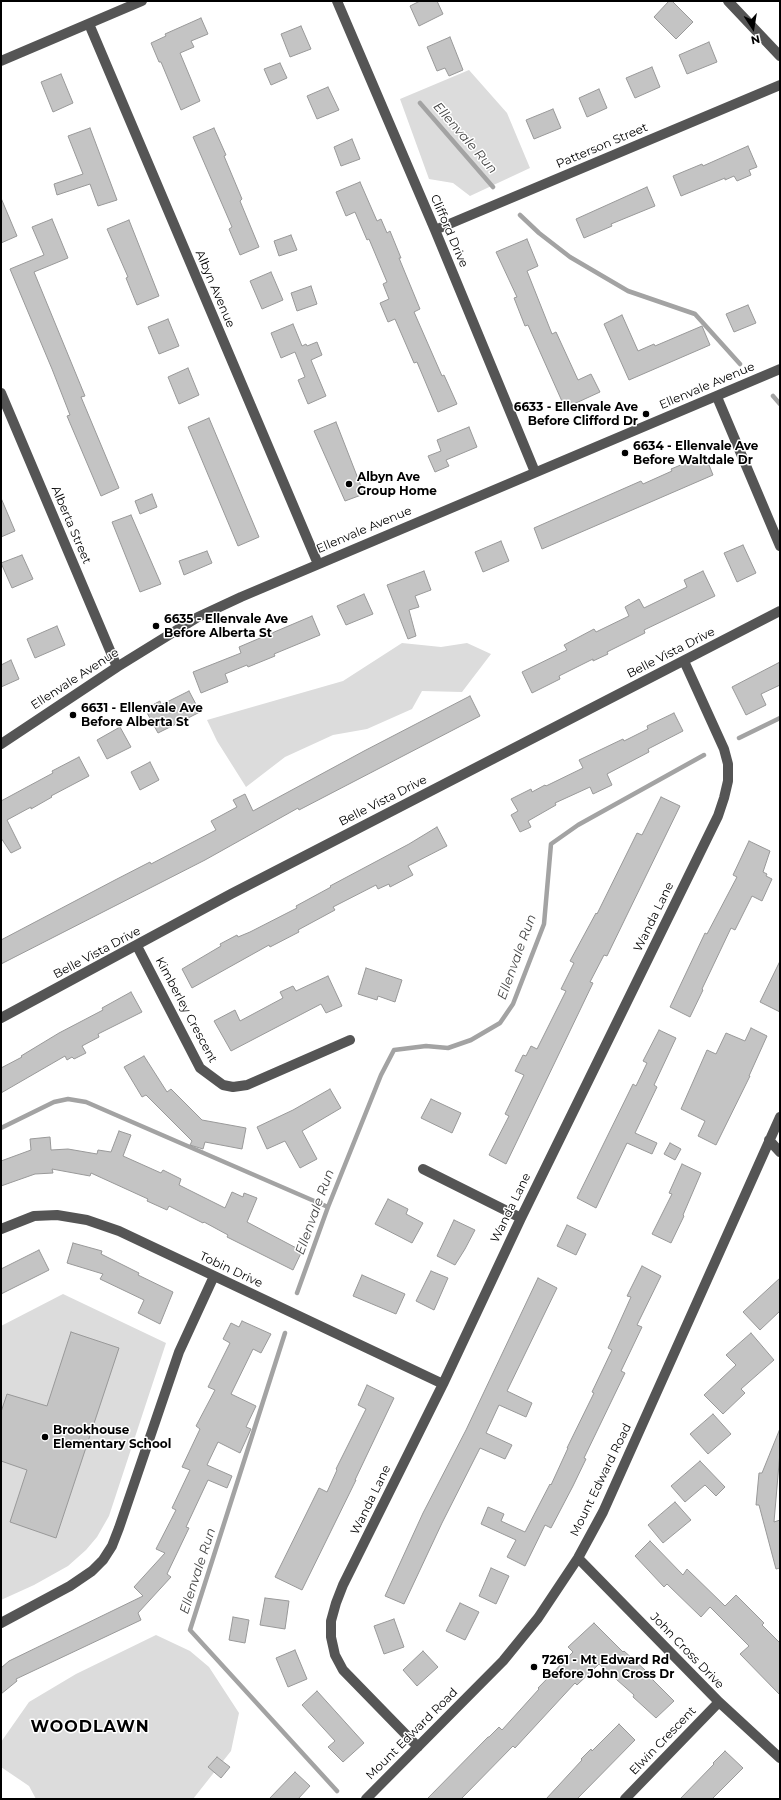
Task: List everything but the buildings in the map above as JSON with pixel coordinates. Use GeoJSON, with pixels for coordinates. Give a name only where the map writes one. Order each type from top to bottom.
{"type":"FeatureCollection","features":[{"type":"Feature","properties":{"kind":"street"},"geometry":{"type":"LineString","coordinates":[[1,62],[142,1]]}},
{"type":"Feature","properties":{"kind":"street","name":"Clifford Drive"},"geometry":{"type":"LineString","coordinates":[[336,1],[435,230],[536,472]]}},
{"type":"Feature","properties":{"kind":"street"},"geometry":{"type":"LineString","coordinates":[[728,1],[780,56]]}},
{"type":"Feature","properties":{"kind":"street","name":"Albyn Avenue"},"geometry":{"type":"LineString","coordinates":[[88,24],[318,564]]}},
{"type":"Feature","properties":{"kind":"street","name":"Patterson Street"},"geometry":{"type":"LineString","coordinates":[[435,230],[780,85]]}},
{"type":"Feature","properties":{"kind":"street","name":"Ellenvale Avenue"},"geometry":{"type":"LineString","coordinates":[[1,744],[117,667],[198,617],[318,564],[780,369]]}},
{"type":"Feature","properties":{"kind":"street","name":"Alberta Street"},"geometry":{"type":"LineString","coordinates":[[1,394],[117,667]]}},
{"type":"Feature","properties":{"kind":"street"},"geometry":{"type":"LineString","coordinates":[[717,396],[780,546]]}},
{"type":"Feature","properties":{"kind":"street","name":"Belle Vista Drive"},"geometry":{"type":"LineString","coordinates":[[1,1018],[138,946],[231,894],[780,612]]}},
{"type":"Feature","properties":{"kind":"street","name":"Wanda Lane"},"geometry":{"type":"LineString","coordinates":[[418,1747],[343,1670],[335,1655],[331,1637],[331,1621],[343,1585],[443,1384],[520,1218],[718,816],[728,781],[728,764],[724,749],[684,661]]}},
{"type":"Feature","properties":{"kind":"street","name":"Kimberley Crescent"},"geometry":{"type":"LineString","coordinates":[[138,946],[200,1068],[224,1086],[233,1087],[247,1085],[350,1040]]}},
{"type":"Feature","properties":{"kind":"street","name":"Mount Edward Road"},"geometry":{"type":"LineString","coordinates":[[366,1799],[503,1661],[538,1618],[578,1558],[603,1512],[780,1117]]}},
{"type":"Feature","properties":{"kind":"street"},"geometry":{"type":"LineString","coordinates":[[769,1140],[780,1152]]}},
{"type":"Feature","properties":{"kind":"street"},"geometry":{"type":"LineString","coordinates":[[424,1169],[520,1218]]}},
{"type":"Feature","properties":{"kind":"street","name":"Tobin Drive"},"geometry":{"type":"LineString","coordinates":[[1,1229],[34,1216],[57,1215],[86,1220],[119,1231],[443,1384]]}},
{"type":"Feature","properties":{"kind":"street"},"geometry":{"type":"LineString","coordinates":[[1,1623],[70,1586],[92,1571],[103,1560],[119,1528],[179,1352],[214,1276]]}},
{"type":"Feature","properties":{"kind":"street","name":"John Cross Drive"},"geometry":{"type":"LineString","coordinates":[[578,1558],[719,1702],[780,1758]]}},
{"type":"Feature","properties":{"kind":"street","name":"Elwin Crescent"},"geometry":{"type":"LineString","coordinates":[[625,1799],[719,1702]]}},
{"type":"Feature","properties":{"kind":"shaded area"},"geometry":{"type":"Polygon","coordinates":[[[469,70],[507,113],[530,168],[470,196],[453,183],[429,179],[400,99],[469,70]]]}},
{"type":"Feature","properties":{"kind":"shaded area"},"geometry":{"type":"Polygon","coordinates":[[[402,643],[441,647],[467,643],[491,654],[462,692],[422,691],[412,709],[367,729],[333,735],[285,757],[246,787],[217,741],[207,720],[343,681],[402,643]]]}},
{"type":"Feature","properties":{"kind":"shaded area"},"geometry":{"type":"Polygon","coordinates":[[[63,1294],[166,1343],[109,1516],[97,1537],[86,1550],[68,1566],[34,1585],[1,1600],[1,1326],[63,1294]]]}},
{"type":"Feature","properties":{"kind":"shaded area"},"geometry":{"type":"Polygon","coordinates":[[[156,1635],[190,1651],[209,1667],[239,1713],[231,1751],[193,1799],[36,1799],[29,1786],[1,1767],[1,1742],[29,1702],[76,1674],[156,1635]]]}},
{"type":"Feature","properties":{"kind":"waterway","name":"Ellenvale Run"},"geometry":{"type":"LineString","coordinates":[[420,103],[493,187]]}},
{"type":"Feature","properties":{"kind":"waterway","name":"Ellenvale Run"},"geometry":{"type":"LineString","coordinates":[[520,215],[539,233],[570,257],[628,291],[695,314],[740,364]]}},
{"type":"Feature","properties":{"kind":"waterway","name":"Ellenvale Run"},"geometry":{"type":"LineString","coordinates":[[773,396],[780,404]]}},
{"type":"Feature","properties":{"kind":"waterway","name":"Ellenvale Run"},"geometry":{"type":"LineString","coordinates":[[739,738],[780,718]]}},
{"type":"Feature","properties":{"kind":"waterway","name":"Ellenvale Run"},"geometry":{"type":"LineString","coordinates":[[297,1293],[328,1207],[381,1075],[394,1050],[426,1046],[448,1048],[471,1040],[500,1023],[513,1004],[544,924],[551,844],[578,825],[704,755]]}},
{"type":"Feature","properties":{"kind":"waterway"},"geometry":{"type":"LineString","coordinates":[[1,1128],[54,1102],[68,1099],[86,1102],[328,1207]]}},
{"type":"Feature","properties":{"kind":"waterway","name":"Ellenvale Run"},"geometry":{"type":"LineString","coordinates":[[285,1333],[190,1630],[337,1791]]}},
{"type":"Feature","properties":{"kind":"place","name":"6633 - Ellenvale Ave Before Clifford Dr"},"geometry":{"type":"Point","coordinates":[646,414]}},
{"type":"Feature","properties":{"kind":"place","name":"6634 - Ellenvale Ave Before Waltdale Dr"},"geometry":{"type":"Point","coordinates":[625,453]}},
{"type":"Feature","properties":{"kind":"place","name":"Albyn Ave Group Home"},"geometry":{"type":"Point","coordinates":[349,484]}},
{"type":"Feature","properties":{"kind":"place","name":"6635 - Ellenvale Ave Before Alberta St"},"geometry":{"type":"Point","coordinates":[156,626]}},
{"type":"Feature","properties":{"kind":"place","name":"6631 - Ellenvale Ave Before Alberta St"},"geometry":{"type":"Point","coordinates":[73,715]}},
{"type":"Feature","properties":{"kind":"place","name":"Brookhouse Elementary School"},"geometry":{"type":"Point","coordinates":[45,1437]}},
{"type":"Feature","properties":{"kind":"place","name":"7261 - Mt Edward Rd Before John Cross Dr"},"geometry":{"type":"Point","coordinates":[534,1667]}},
{"type":"Feature","properties":{"kind":"district","name":"WOODLAWN"},"geometry":{"type":"Point","coordinates":[90,1727]}}]}
